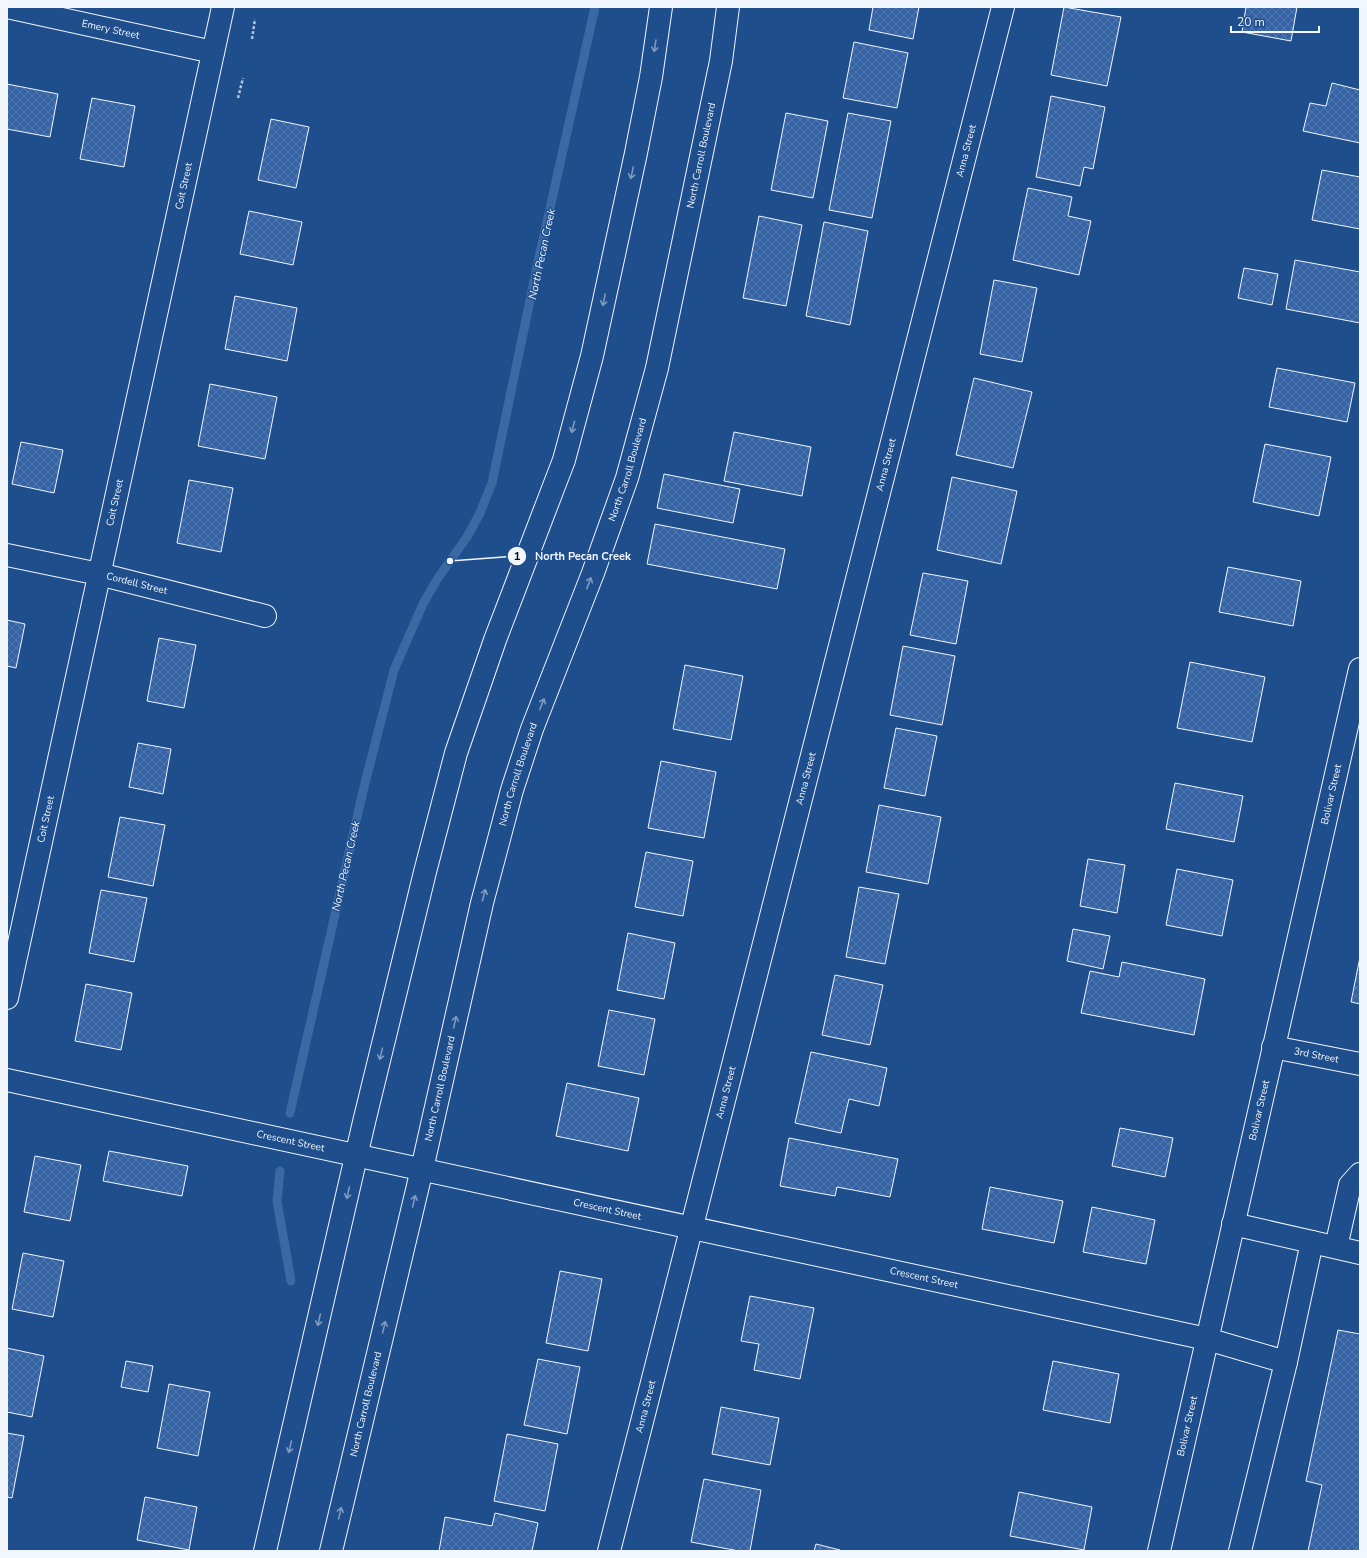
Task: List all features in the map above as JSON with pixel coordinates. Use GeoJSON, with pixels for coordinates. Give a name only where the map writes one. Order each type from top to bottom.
{"type":"FeatureCollection","features":[{"type":"Feature","properties":{"kind":"street","name":"Emery Street"},"geometry":{"type":"LineString","coordinates":[[7,7],[213,52]]}},
{"type":"Feature","properties":{"kind":"street","name":"Coit Street"},"geometry":{"type":"LineString","coordinates":[[7,998],[223,7]]}},
{"type":"Feature","properties":{"kind":"street"},"geometry":{"type":"LineString","coordinates":[[265,1551],[357,1155],[425,872],[456,753],[495,640],[564,460],[592,356],[636,154],[651,77],[661,7]]}},
{"type":"Feature","properties":{"kind":"street","name":"North Carroll Boulevard"},"geometry":{"type":"LineString","coordinates":[[331,1551],[422,1169],[482,903],[512,790],[532,729],[593,573],[627,478],[657,368],[721,61],[728,7]]}},
{"type":"Feature","properties":{"kind":"street","name":"Anna Street"},"geometry":{"type":"LineString","coordinates":[[609,1551],[1003,7]]}},
{"type":"Feature","properties":{"kind":"street","name":"Cordell Street"},"geometry":{"type":"LineString","coordinates":[[7,555],[99,574],[265,616]]}},
{"type":"Feature","properties":{"kind":"street","name":"Bolivar Street"},"geometry":{"type":"LineString","coordinates":[[1159,1551],[1206,1339],[1360,669]]}},
{"type":"Feature","properties":{"kind":"street","name":"3rd Street"},"geometry":{"type":"LineString","coordinates":[[1273,1047],[1360,1064]]}},
{"type":"Feature","properties":{"kind":"street","name":"Crescent Street"},"geometry":{"type":"LineString","coordinates":[[7,1080],[1206,1339],[1286,1362]]}},
{"type":"Feature","properties":{"kind":"street"},"geometry":{"type":"LineString","coordinates":[[1336,1247],[1350,1185],[1360,1174]]}},
{"type":"Feature","properties":{"kind":"street"},"geometry":{"type":"LineString","coordinates":[[1233,1224],[1360,1253]]}},
{"type":"Feature","properties":{"kind":"street"},"geometry":{"type":"LineString","coordinates":[[1240,1551],[1286,1362],[1312,1242]]}},
{"type":"Feature","properties":{"kind":"path"},"geometry":{"type":"LineString","coordinates":[[252,39],[256,19]]}},
{"type":"Feature","properties":{"kind":"path"},"geometry":{"type":"LineString","coordinates":[[238,98],[243,78]]}},
{"type":"Feature","properties":{"kind":"building"},"geometry":{"type":"Polygon","coordinates":[[[873,7],[919,7],[913,39],[869,30],[873,7]]]}},
{"type":"Feature","properties":{"kind":"building"},"geometry":{"type":"Polygon","coordinates":[[[1064,7],[1121,17],[1107,86],[1051,75],[1064,7]]]}},
{"type":"Feature","properties":{"kind":"building"},"geometry":{"type":"Polygon","coordinates":[[[1246,7],[1297,7],[1291,41],[1242,32],[1246,7]]]}},
{"type":"Feature","properties":{"kind":"building"},"geometry":{"type":"Polygon","coordinates":[[[854,42],[908,53],[897,108],[843,98],[854,42]]]}},
{"type":"Feature","properties":{"kind":"building"},"geometry":{"type":"Polygon","coordinates":[[[1332,83],[1360,90],[1360,143],[1303,131],[1310,103],[1326,106],[1332,83]]]}},
{"type":"Feature","properties":{"kind":"building"},"geometry":{"type":"Polygon","coordinates":[[[7,84],[58,94],[50,137],[7,129],[7,84]]]}},
{"type":"Feature","properties":{"kind":"building"},"geometry":{"type":"Polygon","coordinates":[[[1051,96],[1105,107],[1093,169],[1084,167],[1080,186],[1036,177],[1051,96]]]}},
{"type":"Feature","properties":{"kind":"building"},"geometry":{"type":"Polygon","coordinates":[[[92,98],[135,106],[124,167],[80,159],[92,98]]]}},
{"type":"Feature","properties":{"kind":"building"},"geometry":{"type":"Polygon","coordinates":[[[786,113],[828,121],[813,198],[771,190],[786,113]]]}},
{"type":"Feature","properties":{"kind":"building"},"geometry":{"type":"Polygon","coordinates":[[[848,113],[891,121],[872,218],[829,210],[848,113]]]}},
{"type":"Feature","properties":{"kind":"building"},"geometry":{"type":"Polygon","coordinates":[[[271,119],[309,127],[296,188],[258,180],[271,119]]]}},
{"type":"Feature","properties":{"kind":"building"},"geometry":{"type":"Polygon","coordinates":[[[1322,170],[1360,177],[1360,229],[1312,220],[1322,170]]]}},
{"type":"Feature","properties":{"kind":"building"},"geometry":{"type":"Polygon","coordinates":[[[1028,188],[1072,197],[1068,216],[1091,221],[1079,275],[1013,260],[1028,188]]]}},
{"type":"Feature","properties":{"kind":"building"},"geometry":{"type":"Polygon","coordinates":[[[249,211],[302,222],[293,265],[240,254],[249,211]]]}},
{"type":"Feature","properties":{"kind":"building"},"geometry":{"type":"Polygon","coordinates":[[[759,216],[802,225],[786,306],[743,298],[759,216]]]}},
{"type":"Feature","properties":{"kind":"building"},"geometry":{"type":"Polygon","coordinates":[[[824,222],[868,231],[850,325],[806,316],[824,222]]]}},
{"type":"Feature","properties":{"kind":"building"},"geometry":{"type":"Polygon","coordinates":[[[1295,260],[1360,272],[1360,323],[1286,309],[1295,260]]]}},
{"type":"Feature","properties":{"kind":"building"},"geometry":{"type":"Polygon","coordinates":[[[1244,268],[1278,274],[1272,305],[1238,298],[1244,268]]]}},
{"type":"Feature","properties":{"kind":"building"},"geometry":{"type":"Polygon","coordinates":[[[994,280],[1037,288],[1022,362],[980,354],[994,280]]]}},
{"type":"Feature","properties":{"kind":"building"},"geometry":{"type":"Polygon","coordinates":[[[235,296],[297,308],[287,361],[225,349],[235,296]]]}},
{"type":"Feature","properties":{"kind":"building"},"geometry":{"type":"Polygon","coordinates":[[[1277,368],[1355,383],[1347,422],[1269,407],[1277,368]]]}},
{"type":"Feature","properties":{"kind":"building"},"geometry":{"type":"Polygon","coordinates":[[[974,378],[1032,392],[1013,468],[956,455],[974,378]]]}},
{"type":"Feature","properties":{"kind":"building"},"geometry":{"type":"Polygon","coordinates":[[[210,384],[277,397],[265,459],[198,446],[210,384]]]}},
{"type":"Feature","properties":{"kind":"building"},"geometry":{"type":"Polygon","coordinates":[[[734,432],[811,447],[802,496],[724,481],[734,432]]]}},
{"type":"Feature","properties":{"kind":"building"},"geometry":{"type":"Polygon","coordinates":[[[21,442],[63,450],[54,493],[12,484],[21,442]]]}},
{"type":"Feature","properties":{"kind":"building"},"geometry":{"type":"Polygon","coordinates":[[[1265,444],[1331,457],[1319,516],[1253,502],[1265,444]]]}},
{"type":"Feature","properties":{"kind":"building"},"geometry":{"type":"Polygon","coordinates":[[[664,474],[740,489],[733,523],[657,508],[664,474]]]}},
{"type":"Feature","properties":{"kind":"building"},"geometry":{"type":"Polygon","coordinates":[[[952,477],[1017,491],[1001,564],[937,550],[952,477]]]}},
{"type":"Feature","properties":{"kind":"building"},"geometry":{"type":"Polygon","coordinates":[[[189,480],[233,488],[221,552],[177,543],[189,480]]]}},
{"type":"Feature","properties":{"kind":"building"},"geometry":{"type":"Polygon","coordinates":[[[655,524],[785,549],[777,589],[647,564],[655,524]]]}},
{"type":"Feature","properties":{"kind":"building"},"geometry":{"type":"Polygon","coordinates":[[[1228,567],[1301,581],[1293,626],[1219,612],[1228,567]]]}},
{"type":"Feature","properties":{"kind":"building"},"geometry":{"type":"Polygon","coordinates":[[[923,573],[968,581],[956,644],[910,635],[923,573]]]}},
{"type":"Feature","properties":{"kind":"building"},"geometry":{"type":"Polygon","coordinates":[[[7,620],[25,624],[16,668],[7,666],[7,620]]]}},
{"type":"Feature","properties":{"kind":"building"},"geometry":{"type":"Polygon","coordinates":[[[159,638],[196,645],[184,708],[147,701],[159,638]]]}},
{"type":"Feature","properties":{"kind":"building"},"geometry":{"type":"Polygon","coordinates":[[[903,646],[955,656],[942,725],[890,715],[903,646]]]}},
{"type":"Feature","properties":{"kind":"building"},"geometry":{"type":"Polygon","coordinates":[[[1190,662],[1265,677],[1252,742],[1177,728],[1190,662]]]}},
{"type":"Feature","properties":{"kind":"building"},"geometry":{"type":"Polygon","coordinates":[[[685,665],[743,676],[731,740],[673,729],[685,665]]]}},
{"type":"Feature","properties":{"kind":"building"},"geometry":{"type":"Polygon","coordinates":[[[896,728],[937,736],[925,796],[884,788],[896,728]]]}},
{"type":"Feature","properties":{"kind":"building"},"geometry":{"type":"Polygon","coordinates":[[[138,743],[171,749],[163,794],[129,787],[138,743]]]}},
{"type":"Feature","properties":{"kind":"building"},"geometry":{"type":"Polygon","coordinates":[[[661,761],[716,772],[704,838],[648,828],[661,761]]]}},
{"type":"Feature","properties":{"kind":"building"},"geometry":{"type":"Polygon","coordinates":[[[1175,783],[1243,796],[1234,842],[1166,829],[1175,783]]]}},
{"type":"Feature","properties":{"kind":"building"},"geometry":{"type":"Polygon","coordinates":[[[879,805],[941,817],[928,884],[866,872],[879,805]]]}},
{"type":"Feature","properties":{"kind":"building"},"geometry":{"type":"Polygon","coordinates":[[[120,817],[165,825],[153,886],[108,877],[120,817]]]}},
{"type":"Feature","properties":{"kind":"building"},"geometry":{"type":"Polygon","coordinates":[[[646,852],[693,861],[683,916],[635,907],[646,852]]]}},
{"type":"Feature","properties":{"kind":"building"},"geometry":{"type":"Polygon","coordinates":[[[1088,859],[1125,865],[1117,913],[1080,906],[1088,859]]]}},
{"type":"Feature","properties":{"kind":"building"},"geometry":{"type":"Polygon","coordinates":[[[1177,869],[1233,880],[1222,936],[1166,925],[1177,869]]]}},
{"type":"Feature","properties":{"kind":"building"},"geometry":{"type":"Polygon","coordinates":[[[859,887],[899,894],[885,964],[846,957],[859,887]]]}},
{"type":"Feature","properties":{"kind":"building"},"geometry":{"type":"Polygon","coordinates":[[[101,890],[147,898],[134,962],[89,953],[101,890]]]}},
{"type":"Feature","properties":{"kind":"building"},"geometry":{"type":"Polygon","coordinates":[[[1073,929],[1110,936],[1103,969],[1067,961],[1073,929]]]}},
{"type":"Feature","properties":{"kind":"building"},"geometry":{"type":"Polygon","coordinates":[[[628,933],[675,943],[664,999],[617,990],[628,933]]]}},
{"type":"Feature","properties":{"kind":"building"},"geometry":{"type":"Polygon","coordinates":[[[1360,957],[1360,1004],[1351,1002],[1360,957]]]}},
{"type":"Feature","properties":{"kind":"building"},"geometry":{"type":"Polygon","coordinates":[[[1122,962],[1205,979],[1194,1035],[1081,1013],[1090,971],[1119,977],[1122,962]]]}},
{"type":"Feature","properties":{"kind":"building"},"geometry":{"type":"Polygon","coordinates":[[[835,975],[883,985],[870,1045],[822,1035],[835,975]]]}},
{"type":"Feature","properties":{"kind":"building"},"geometry":{"type":"Polygon","coordinates":[[[86,984],[132,993],[121,1050],[75,1041],[86,984]]]}},
{"type":"Feature","properties":{"kind":"building"},"geometry":{"type":"Polygon","coordinates":[[[609,1010],[655,1019],[644,1075],[598,1066],[609,1010]]]}},
{"type":"Feature","properties":{"kind":"building"},"geometry":{"type":"Polygon","coordinates":[[[811,1052],[887,1068],[879,1106],[849,1099],[841,1133],[795,1123],[811,1052]]]}},
{"type":"Feature","properties":{"kind":"building"},"geometry":{"type":"Polygon","coordinates":[[[567,1083],[639,1098],[628,1151],[556,1136],[567,1083]]]}},
{"type":"Feature","properties":{"kind":"building"},"geometry":{"type":"Polygon","coordinates":[[[1120,1128],[1173,1138],[1165,1177],[1112,1166],[1120,1128]]]}},
{"type":"Feature","properties":{"kind":"building"},"geometry":{"type":"Polygon","coordinates":[[[789,1138],[898,1159],[890,1197],[837,1187],[835,1196],[780,1186],[789,1138]]]}},
{"type":"Feature","properties":{"kind":"building"},"geometry":{"type":"Polygon","coordinates":[[[109,1151],[188,1166],[182,1196],[103,1181],[109,1151]]]}},
{"type":"Feature","properties":{"kind":"building"},"geometry":{"type":"Polygon","coordinates":[[[35,1156],[81,1165],[70,1221],[24,1212],[35,1156]]]}},
{"type":"Feature","properties":{"kind":"building"},"geometry":{"type":"Polygon","coordinates":[[[990,1187],[1063,1201],[1054,1243],[982,1229],[990,1187]]]}},
{"type":"Feature","properties":{"kind":"building"},"geometry":{"type":"Polygon","coordinates":[[[1092,1207],[1155,1220],[1146,1264],[1083,1252],[1092,1207]]]}},
{"type":"Feature","properties":{"kind":"building"},"geometry":{"type":"Polygon","coordinates":[[[23,1253],[64,1261],[53,1317],[12,1309],[23,1253]]]}},
{"type":"Feature","properties":{"kind":"building"},"geometry":{"type":"Polygon","coordinates":[[[560,1271],[602,1279],[588,1351],[546,1343],[560,1271]]]}},
{"type":"Feature","properties":{"kind":"building"},"geometry":{"type":"Polygon","coordinates":[[[750,1296],[814,1308],[800,1379],[754,1370],[759,1344],[741,1341],[750,1296]]]}},
{"type":"Feature","properties":{"kind":"building"},"geometry":{"type":"Polygon","coordinates":[[[1338,1330],[1360,1334],[1360,1551],[1308,1551],[1322,1485],[1306,1481],[1338,1330]]]}},
{"type":"Feature","properties":{"kind":"building"},"geometry":{"type":"Polygon","coordinates":[[[7,1348],[44,1356],[32,1417],[7,1412],[7,1348]]]}},
{"type":"Feature","properties":{"kind":"building"},"geometry":{"type":"Polygon","coordinates":[[[538,1359],[580,1367],[567,1434],[524,1425],[538,1359]]]}},
{"type":"Feature","properties":{"kind":"building"},"geometry":{"type":"Polygon","coordinates":[[[126,1361],[153,1366],[148,1392],[121,1387],[126,1361]]]}},
{"type":"Feature","properties":{"kind":"building"},"geometry":{"type":"Polygon","coordinates":[[[1053,1361],[1119,1374],[1110,1423],[1043,1410],[1053,1361]]]}},
{"type":"Feature","properties":{"kind":"building"},"geometry":{"type":"Polygon","coordinates":[[[169,1384],[210,1392],[198,1456],[157,1448],[169,1384]]]}},
{"type":"Feature","properties":{"kind":"building"},"geometry":{"type":"Polygon","coordinates":[[[721,1407],[779,1418],[770,1465],[712,1454],[721,1407]]]}},
{"type":"Feature","properties":{"kind":"building"},"geometry":{"type":"Polygon","coordinates":[[[7,1433],[24,1436],[12,1498],[7,1497],[7,1433]]]}},
{"type":"Feature","properties":{"kind":"building"},"geometry":{"type":"Polygon","coordinates":[[[507,1434],[558,1444],[545,1511],[494,1501],[507,1434]]]}},
{"type":"Feature","properties":{"kind":"building"},"geometry":{"type":"Polygon","coordinates":[[[704,1479],[761,1490],[750,1551],[739,1551],[691,1542],[704,1479]]]}},
{"type":"Feature","properties":{"kind":"building"},"geometry":{"type":"Polygon","coordinates":[[[1019,1492],[1092,1507],[1084,1550],[1010,1536],[1019,1492]]]}},
{"type":"Feature","properties":{"kind":"building"},"geometry":{"type":"Polygon","coordinates":[[[145,1497],[197,1507],[189,1550],[137,1540],[145,1497]]]}},
{"type":"Feature","properties":{"kind":"building"},"geometry":{"type":"Polygon","coordinates":[[[495,1513],[538,1523],[532,1551],[439,1551],[445,1517],[492,1526],[495,1513]]]}},
{"type":"Feature","properties":{"kind":"building"},"geometry":{"type":"Polygon","coordinates":[[[816,1544],[840,1550],[840,1551],[814,1551],[816,1544]]]}},
{"type":"Feature","properties":{"kind":"waterway","name":"North Pecan Creek"},"geometry":{"type":"LineString","coordinates":[[290,1113],[363,791],[394,670],[423,604],[438,578],[467,537],[480,513],[492,483],[538,262],[595,7]]}},
{"type":"Feature","properties":{"kind":"waterway","name":"North Pecan Creek"},"geometry":{"type":"LineString","coordinates":[[280,1171],[277,1201],[291,1281]]}},
{"type":"Feature","properties":{"kind":"place","name":"North Pecan Creek"},"geometry":{"type":"Point","coordinates":[450,561]}}]}
